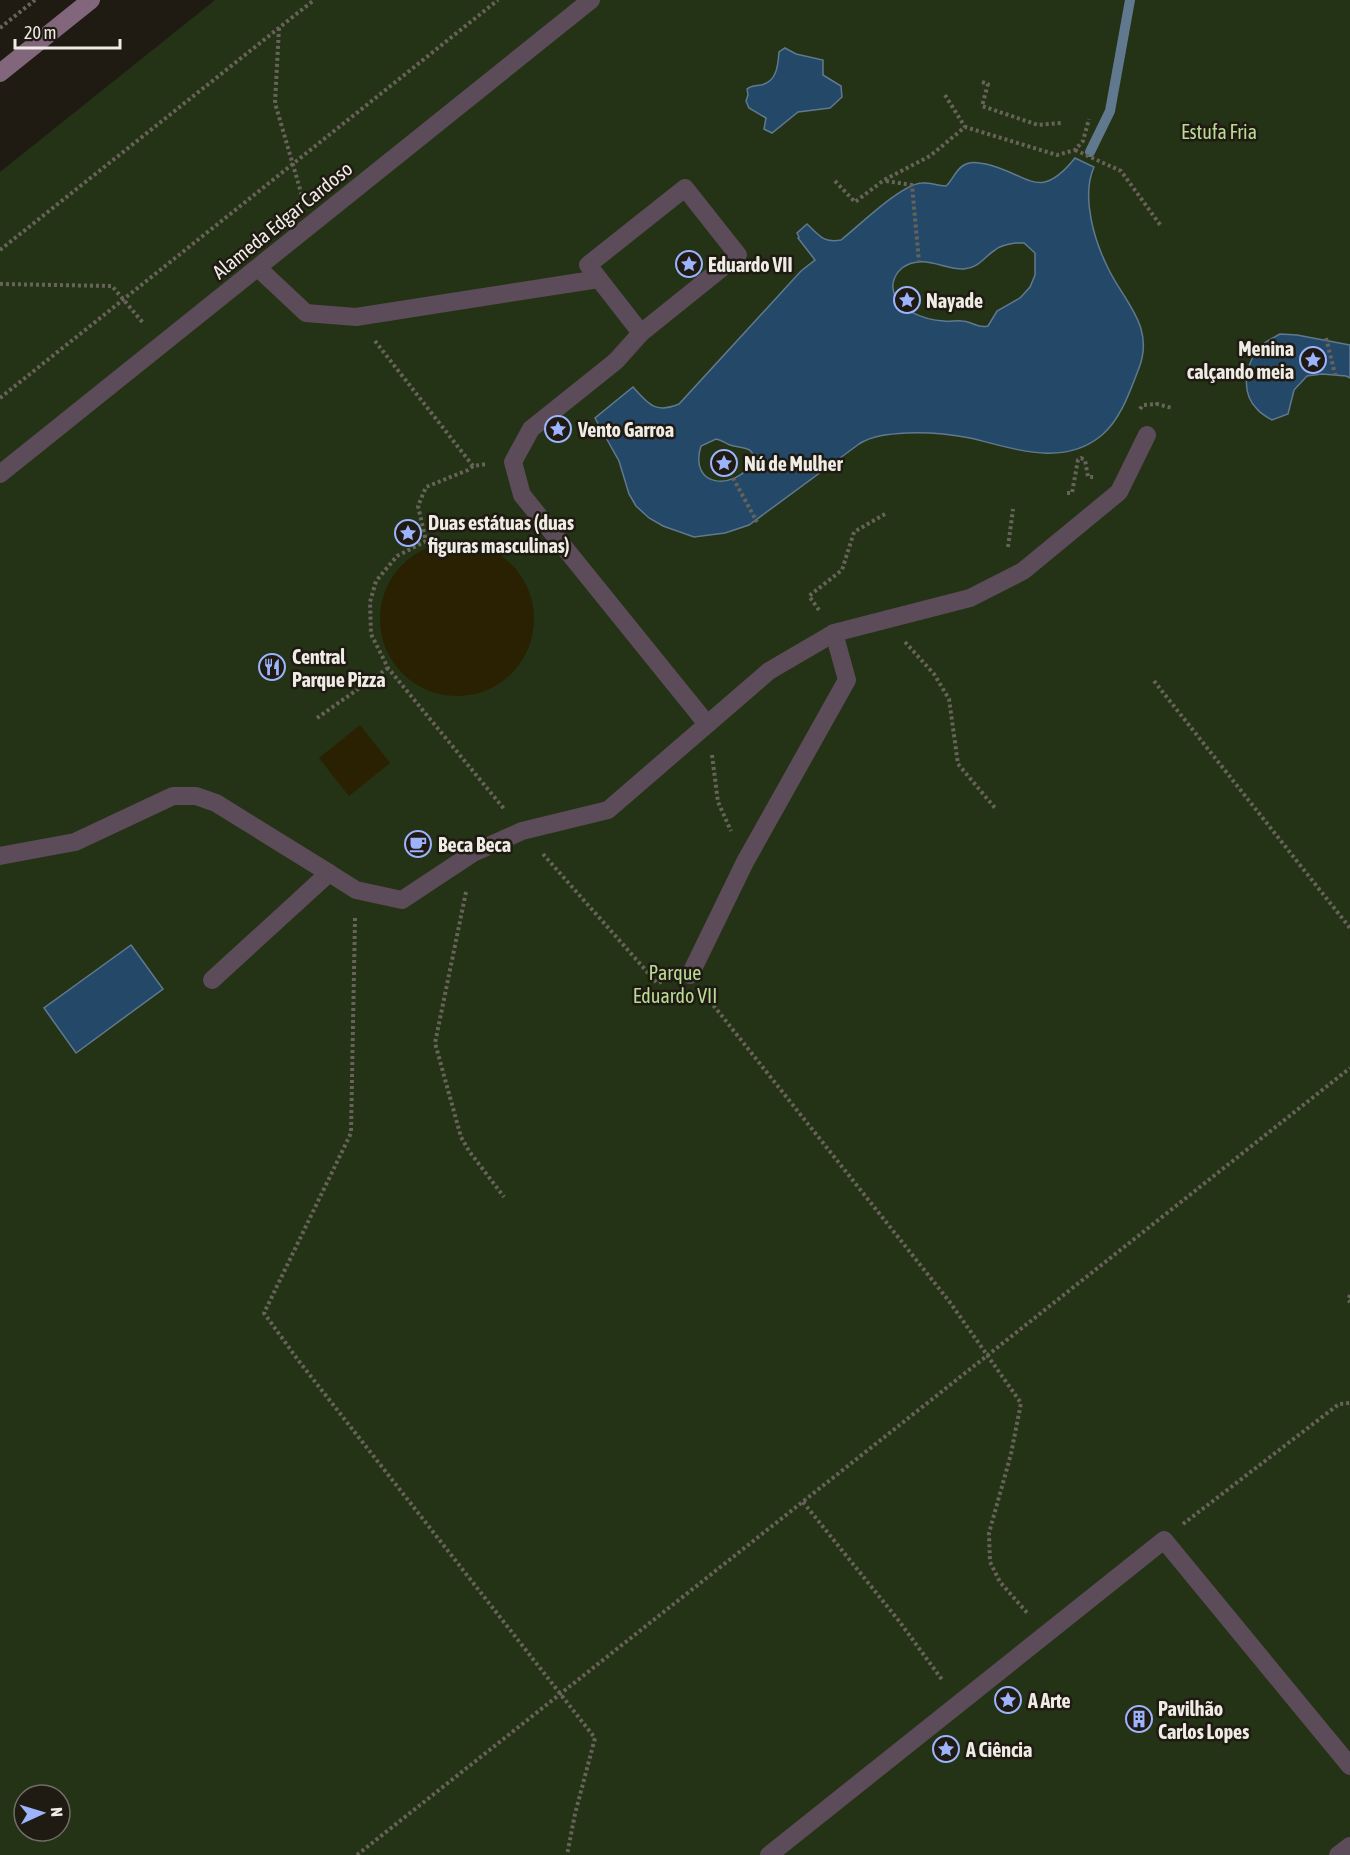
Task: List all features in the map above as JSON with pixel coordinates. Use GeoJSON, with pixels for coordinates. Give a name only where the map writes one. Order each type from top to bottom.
{"type":"FeatureCollection","features":[{"type":"Feature","properties":{"kind":"street"},"geometry":{"type":"LineString","coordinates":[[0,73],[91,0]]}},
{"type":"Feature","properties":{"kind":"street","name":"Alameda Edgar Cardoso"},"geometry":{"type":"LineString","coordinates":[[0,474],[591,0]]}},
{"type":"Feature","properties":{"kind":"street"},"geometry":{"type":"LineString","coordinates":[[641,333],[588,265],[685,188],[738,255],[641,333],[616,361],[531,429],[513,462],[522,495],[707,724]]}},
{"type":"Feature","properties":{"kind":"street"},"geometry":{"type":"LineString","coordinates":[[258,268],[306,313],[356,317],[599,279]]}},
{"type":"Feature","properties":{"kind":"street"},"geometry":{"type":"LineString","coordinates":[[0,856],[75,842],[173,796],[196,796],[216,803],[356,890],[402,900],[474,853],[522,831],[608,810],[769,671],[834,633],[970,598],[1023,571],[1119,492],[1147,435]]}},
{"type":"Feature","properties":{"kind":"street"},"geometry":{"type":"LineString","coordinates":[[690,975],[745,862],[847,680],[834,633]]}},
{"type":"Feature","properties":{"kind":"street"},"geometry":{"type":"LineString","coordinates":[[212,980],[329,873]]}},
{"type":"Feature","properties":{"kind":"street"},"geometry":{"type":"LineString","coordinates":[[770,1855],[1164,1540],[1350,1766]]}},
{"type":"Feature","properties":{"kind":"street"},"geometry":{"type":"LineString","coordinates":[[1338,1855],[1350,1846]]}},
{"type":"Feature","properties":{"kind":"path"},"geometry":{"type":"LineString","coordinates":[[0,28],[35,0]]}},
{"type":"Feature","properties":{"kind":"path"},"geometry":{"type":"LineString","coordinates":[[0,250],[314,0]]}},
{"type":"Feature","properties":{"kind":"path"},"geometry":{"type":"LineString","coordinates":[[0,398],[498,0]]}},
{"type":"Feature","properties":{"kind":"path"},"geometry":{"type":"LineString","coordinates":[[279,27],[275,103],[310,226]]}},
{"type":"Feature","properties":{"kind":"path"},"geometry":{"type":"LineString","coordinates":[[982,82],[988,84],[982,106],[1038,125],[1061,123]]}},
{"type":"Feature","properties":{"kind":"path"},"geometry":{"type":"LineString","coordinates":[[945,95],[965,126],[1057,156],[1075,150],[1083,141],[1089,119]]}},
{"type":"Feature","properties":{"kind":"path"},"geometry":{"type":"LineString","coordinates":[[835,181],[855,202],[884,180],[930,156],[965,126]]}},
{"type":"Feature","properties":{"kind":"path"},"geometry":{"type":"LineString","coordinates":[[1075,150],[1121,171],[1161,226]]}},
{"type":"Feature","properties":{"kind":"path"},"geometry":{"type":"LineString","coordinates":[[884,180],[912,185],[919,262]]}},
{"type":"Feature","properties":{"kind":"path"},"geometry":{"type":"LineString","coordinates":[[0,284],[112,286],[162,346]]}},
{"type":"Feature","properties":{"kind":"path"},"geometry":{"type":"LineString","coordinates":[[356,317],[473,466]]}},
{"type":"Feature","properties":{"kind":"path"},"geometry":{"type":"LineString","coordinates":[[1326,338],[1336,378]]}},
{"type":"Feature","properties":{"kind":"path"},"geometry":{"type":"LineString","coordinates":[[1138,412],[1143,405],[1157,404]]}},
{"type":"Feature","properties":{"kind":"path"},"geometry":{"type":"LineString","coordinates":[[1067,493],[1072,493],[1078,460],[1081,458],[1085,460],[1088,477],[1094,477],[1101,469]]}},
{"type":"Feature","properties":{"kind":"path"},"geometry":{"type":"LineString","coordinates":[[513,462],[473,466],[426,487],[418,506],[426,541],[397,556],[376,581],[370,602],[371,634],[388,668],[522,831],[657,983],[690,975],[725,1022],[942,1291],[1021,1403],[1011,1454],[989,1533],[990,1562],[1000,1582],[1046,1634]]}},
{"type":"Feature","properties":{"kind":"path"},"geometry":{"type":"LineString","coordinates":[[733,478],[757,522]]}},
{"type":"Feature","properties":{"kind":"path"},"geometry":{"type":"LineString","coordinates":[[834,633],[809,596],[842,570],[854,532],[885,514]]}},
{"type":"Feature","properties":{"kind":"path"},"geometry":{"type":"LineString","coordinates":[[885,619],[934,674],[949,699],[958,764],[995,808]]}},
{"type":"Feature","properties":{"kind":"path"},"geometry":{"type":"LineString","coordinates":[[317,718],[388,668]]}},
{"type":"Feature","properties":{"kind":"path"},"geometry":{"type":"LineString","coordinates":[[1154,681],[1350,928]]}},
{"type":"Feature","properties":{"kind":"path"},"geometry":{"type":"LineString","coordinates":[[707,724],[718,802],[745,862]]}},
{"type":"Feature","properties":{"kind":"path"},"geometry":{"type":"LineString","coordinates":[[474,853],[435,1043],[461,1137],[468,1151],[504,1197]]}},
{"type":"Feature","properties":{"kind":"path"},"geometry":{"type":"LineString","coordinates":[[356,890],[351,1133],[264,1313],[298,1360],[595,1738],[567,1855]]}},
{"type":"Feature","properties":{"kind":"path"},"geometry":{"type":"LineString","coordinates":[[357,1855],[1350,1068]]}},
{"type":"Feature","properties":{"kind":"path"},"geometry":{"type":"LineString","coordinates":[[1350,1295],[1348,1300],[1350,1302]]}},
{"type":"Feature","properties":{"kind":"path"},"geometry":{"type":"LineString","coordinates":[[1186,1522],[1339,1404],[1350,1403]]}},
{"type":"Feature","properties":{"kind":"path"},"geometry":{"type":"LineString","coordinates":[[803,1502],[899,1621],[959,1704]]}},
{"type":"Feature","properties":{"kind":"green space","name":"Parque Eduardo VII"},"geometry":{"type":"Polygon","coordinates":[[[215,0],[1350,0],[1350,1855],[0,1855],[0,172],[215,0]]]}},
{"type":"Feature","properties":{"kind":"sand"},"geometry":{"type":"Polygon","coordinates":[[[457,542],[472,543],[486,548],[500,555],[511,565],[521,576],[528,590],[533,604],[533,634],[528,648],[521,662],[511,673],[500,683],[486,690],[472,695],[457,696],[442,695],[428,690],[414,683],[403,673],[393,662],[386,648],[381,634],[380,619],[381,604],[386,590],[393,576],[403,565],[414,555],[428,548],[442,543],[457,542]]]}},
{"type":"Feature","properties":{"kind":"sand"},"geometry":{"type":"Polygon","coordinates":[[[360,725],[390,763],[349,796],[319,758],[360,725]]]}},
{"type":"Feature","properties":{"kind":"water"},"geometry":{"type":"Polygon","coordinates":[[[785,48],[796,54],[823,60],[823,75],[841,86],[842,97],[830,108],[798,112],[772,133],[764,129],[766,118],[749,108],[746,101],[747,89],[766,83],[773,77],[779,52],[785,48]]]}},
{"type":"Feature","properties":{"kind":"water"},"geometry":{"type":"Polygon","coordinates":[[[1075,158],[1094,167],[1090,179],[1089,204],[1094,231],[1108,268],[1135,315],[1143,339],[1143,353],[1139,368],[1128,395],[1115,421],[1102,435],[1087,445],[1071,451],[1054,453],[1038,453],[970,438],[938,434],[907,433],[876,437],[859,444],[749,525],[725,533],[694,537],[663,526],[649,518],[636,506],[629,494],[619,461],[595,418],[633,387],[653,406],[664,408],[679,404],[801,271],[815,260],[798,238],[797,233],[807,224],[826,239],[841,240],[903,190],[922,183],[946,186],[958,170],[969,163],[1001,168],[1033,182],[1052,179],[1063,172],[1075,158]],[[1024,243],[1000,247],[978,264],[964,269],[926,262],[910,264],[902,268],[895,277],[893,285],[895,296],[905,308],[920,316],[988,326],[997,311],[1020,298],[1030,287],[1035,275],[1035,253],[1024,243]],[[716,439],[701,446],[699,460],[701,470],[707,477],[715,481],[735,478],[753,462],[750,450],[716,439]]]}},
{"type":"Feature","properties":{"kind":"water"},"geometry":{"type":"Polygon","coordinates":[[[1280,334],[1350,345],[1350,378],[1322,374],[1307,376],[1294,390],[1288,414],[1272,420],[1251,402],[1247,376],[1252,358],[1257,351],[1280,334]]]}},
{"type":"Feature","properties":{"kind":"water"},"geometry":{"type":"Polygon","coordinates":[[[131,945],[163,989],[76,1053],[44,1008],[131,945]]]}},
{"type":"Feature","properties":{"kind":"waterway"},"geometry":{"type":"LineString","coordinates":[[1090,152],[1110,111],[1130,0]]}},
{"type":"Feature","properties":{"kind":"place","name":"Eduardo VII"},"geometry":{"type":"Point","coordinates":[689,264]}},
{"type":"Feature","properties":{"kind":"place","name":"Nayade"},"geometry":{"type":"Point","coordinates":[907,300]}},
{"type":"Feature","properties":{"kind":"place","name":"Menina calçando meia"},"geometry":{"type":"Point","coordinates":[1313,360]}},
{"type":"Feature","properties":{"kind":"place","name":"Vento Garroa"},"geometry":{"type":"Point","coordinates":[558,429]}},
{"type":"Feature","properties":{"kind":"place","name":"Nú de Mulher"},"geometry":{"type":"Point","coordinates":[724,463]}},
{"type":"Feature","properties":{"kind":"place","name":"Duas estátuas (duas figuras masculinas)"},"geometry":{"type":"Point","coordinates":[408,533]}},
{"type":"Feature","properties":{"kind":"place","name":"Central Parque Pizza"},"geometry":{"type":"Point","coordinates":[272,667]}},
{"type":"Feature","properties":{"kind":"place","name":"Beca Beca"},"geometry":{"type":"Point","coordinates":[418,844]}},
{"type":"Feature","properties":{"kind":"place","name":"A Arte"},"geometry":{"type":"Point","coordinates":[1008,1700]}},
{"type":"Feature","properties":{"kind":"place","name":"Pavilhão Carlos Lopes"},"geometry":{"type":"Point","coordinates":[1139,1719]}},
{"type":"Feature","properties":{"kind":"place","name":"A Ciência"},"geometry":{"type":"Point","coordinates":[946,1749]}},
{"type":"Feature","properties":{"kind":"park label","name":"Estufa Fria"},"geometry":{"type":"Point","coordinates":[1219,131]}}]}
